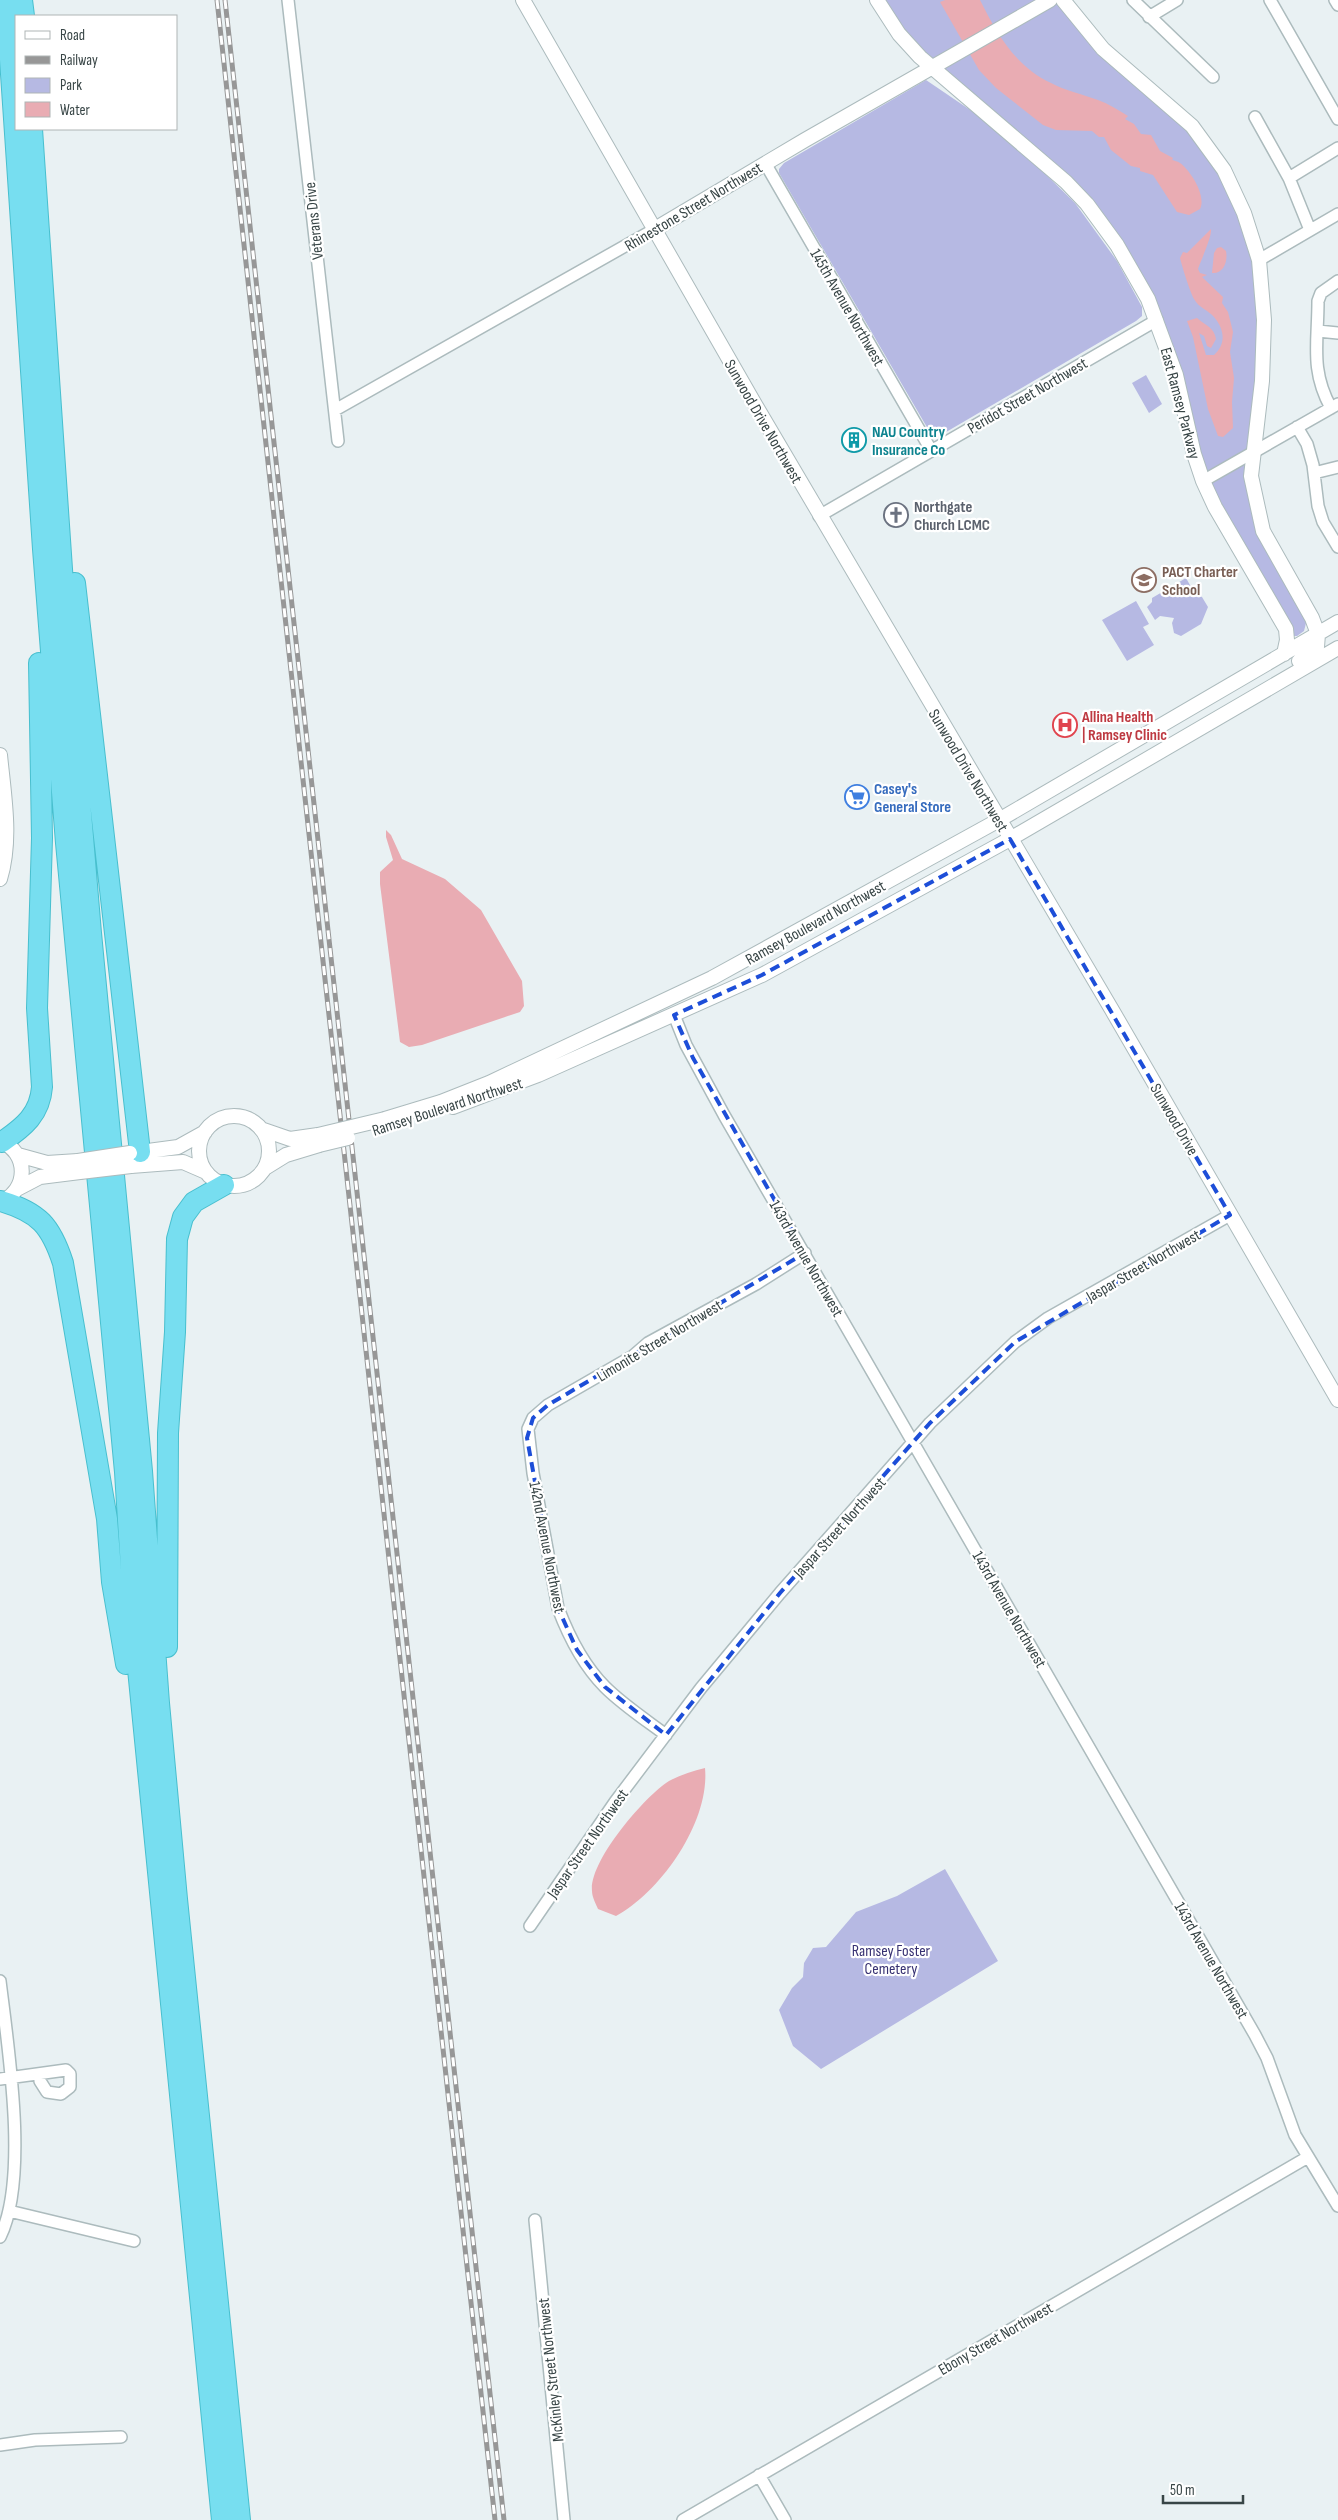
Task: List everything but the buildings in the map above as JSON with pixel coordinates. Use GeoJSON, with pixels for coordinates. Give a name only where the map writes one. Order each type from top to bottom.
{"type":"FeatureCollection","features":[{"type":"Feature","properties":{"kind":"highway"},"geometry":{"type":"LineString","coordinates":[[6,0],[43,549],[74,938],[125,1472],[136,1649],[222,2520]]}},
{"type":"Feature","properties":{"kind":"highway"},"geometry":{"type":"LineString","coordinates":[[22,0],[24,15]]}},
{"type":"Feature","properties":{"kind":"highway"},"geometry":{"type":"LineString","coordinates":[[32,130],[75,752],[141,1461],[164,1764],[240,2520]]}},
{"type":"Feature","properties":{"kind":"highway"},"geometry":{"type":"LineString","coordinates":[[54,457],[74,569],[134,1157]]}},
{"type":"Feature","properties":{"kind":"highway"},"geometry":{"type":"LineString","coordinates":[[1,1141],[19,1131],[34,1115],[41,1097],[42,1087],[37,1008],[42,810],[38,624],[43,549]]}},
{"type":"Feature","properties":{"kind":"highway"},"geometry":{"type":"LineString","coordinates":[[164,1764],[167,1691],[167,1443],[175,1332],[176,1239],[183,1217],[194,1202],[224,1185]]}},
{"type":"Feature","properties":{"kind":"highway"},"geometry":{"type":"LineString","coordinates":[[0,1201],[24,1208],[43,1222],[58,1245],[63,1263],[107,1519],[112,1582],[154,1828]]}},
{"type":"Feature","properties":{"kind":"street","name":"Veterans Drive"},"geometry":{"type":"LineString","coordinates":[[288,0],[338,441]]}},
{"type":"Feature","properties":{"kind":"street","name":"Sunwood Drive Northwest"},"geometry":{"type":"LineString","coordinates":[[523,0],[819,516],[1010,839]]}},
{"type":"Feature","properties":{"kind":"street","name":"East Ramsey Parkway"},"geometry":{"type":"LineString","coordinates":[[877,0],[899,34],[920,57],[1044,160],[1086,204],[1134,273],[1157,320],[1176,375],[1202,482],[1214,507],[1286,629],[1287,640],[1284,654]]}},
{"type":"Feature","properties":{"kind":"street","name":"Rhinestone Street Northwest"},"geometry":{"type":"LineString","coordinates":[[335,410],[656,230],[765,163],[1050,0]]}},
{"type":"Feature","properties":{"kind":"street"},"geometry":{"type":"LineString","coordinates":[[1063,0],[1103,49],[1192,126],[1209,146],[1236,192],[1252,235],[1258,260],[1265,349],[1250,476],[1263,531],[1270,547],[1312,618],[1318,634],[1317,647],[1311,654],[1182,728],[1173,744]]}},
{"type":"Feature","properties":{"kind":"street"},"geometry":{"type":"LineString","coordinates":[[1133,0],[1213,77]]}},
{"type":"Feature","properties":{"kind":"street"},"geometry":{"type":"LineString","coordinates":[[1150,17],[1177,0]]}},
{"type":"Feature","properties":{"kind":"street"},"geometry":{"type":"LineString","coordinates":[[1270,0],[1338,119]]}},
{"type":"Feature","properties":{"kind":"street"},"geometry":{"type":"LineString","coordinates":[[1335,0],[1338,5]]}},
{"type":"Feature","properties":{"kind":"street"},"geometry":{"type":"LineString","coordinates":[[1255,117],[1289,178],[1310,230]]}},
{"type":"Feature","properties":{"kind":"street"},"geometry":{"type":"LineString","coordinates":[[1289,178],[1338,148]]}},
{"type":"Feature","properties":{"kind":"street","name":"145th Avenue Northwest"},"geometry":{"type":"LineString","coordinates":[[765,163],[931,450]]}},
{"type":"Feature","properties":{"kind":"street"},"geometry":{"type":"LineString","coordinates":[[1258,260],[1338,214]]}},
{"type":"Feature","properties":{"kind":"street"},"geometry":{"type":"LineString","coordinates":[[1202,482],[1335,406],[1318,381],[1316,366],[1318,301],[1321,293],[1338,281]]}},
{"type":"Feature","properties":{"kind":"street","name":"Peridot Street Northwest"},"geometry":{"type":"LineString","coordinates":[[819,516],[1157,320]]}},
{"type":"Feature","properties":{"kind":"street"},"geometry":{"type":"LineString","coordinates":[[1318,331],[1338,332]]}},
{"type":"Feature","properties":{"kind":"street"},"geometry":{"type":"LineString","coordinates":[[1297,427],[1307,444],[1314,473],[1318,506],[1323,522],[1338,547]]}},
{"type":"Feature","properties":{"kind":"street"},"geometry":{"type":"LineString","coordinates":[[1314,473],[1338,467]]}},
{"type":"Feature","properties":{"kind":"street","name":"Ramsey Boulevard Northwest"},"geometry":{"type":"LineString","coordinates":[[385,1123],[489,1083],[679,994],[795,934],[999,820],[1338,622]]}},
{"type":"Feature","properties":{"kind":"street","name":"Ramsey Boulevard Northwest"},"geometry":{"type":"LineString","coordinates":[[265,1168],[286,1154],[319,1140],[459,1105],[538,1075],[770,971],[1010,839],[1338,648]]}},
{"type":"Feature","properties":{"kind":"street"},"geometry":{"type":"LineString","coordinates":[[0,755],[6,840],[4,864],[0,879]]}},
{"type":"Feature","properties":{"kind":"street","name":"Sunwood Drive"},"geometry":{"type":"LineString","coordinates":[[1010,839],[1338,1400]]}},
{"type":"Feature","properties":{"kind":"street","name":"143rd Avenue Northwest"},"geometry":{"type":"LineString","coordinates":[[674,1015],[697,1066],[1255,2035],[1266,2058],[1287,2117],[1308,2157],[1338,2206]]}},
{"type":"Feature","properties":{"kind":"street"},"geometry":{"type":"LineString","coordinates":[[0,1201],[26,1183],[40,1177],[79,1166],[134,1157],[178,1147],[205,1132],[218,1120],[235,1116],[247,1118],[261,1129],[269,1145],[269,1157],[265,1168],[258,1178],[248,1184],[236,1186],[224,1185],[214,1180],[206,1172],[183,1162],[134,1157]]}},
{"type":"Feature","properties":{"kind":"street","name":"Ramsey Boulevard Northwest"},"geometry":{"type":"LineString","coordinates":[[261,1129],[290,1139],[319,1140]]}},
{"type":"Feature","properties":{"kind":"street"},"geometry":{"type":"LineString","coordinates":[[205,1132],[200,1152],[206,1172]]}},
{"type":"Feature","properties":{"kind":"street"},"geometry":{"type":"LineString","coordinates":[[1,1141],[18,1155],[47,1163],[79,1166]]}},
{"type":"Feature","properties":{"kind":"street"},"geometry":{"type":"LineString","coordinates":[[17,1189],[22,1170],[18,1155]]}},
{"type":"Feature","properties":{"kind":"street","name":"Jaspar Street Northwest"},"geometry":{"type":"LineString","coordinates":[[530,1926],[615,1802],[666,1735],[780,1593],[930,1423],[1015,1342],[1048,1318],[1230,1215]]}},
{"type":"Feature","properties":{"kind":"street","name":"Limonite Street Northwest"},"geometry":{"type":"LineString","coordinates":[[528,1438],[533,1418],[548,1405],[633,1356],[648,1343],[756,1284],[805,1253]]}},
{"type":"Feature","properties":{"kind":"street","name":"142nd Avenue Northwest"},"geometry":{"type":"LineString","coordinates":[[528,1438],[558,1608],[566,1629],[577,1650],[605,1688],[666,1735]]}},
{"type":"Feature","properties":{"kind":"street"},"geometry":{"type":"LineString","coordinates":[[0,1981],[5,2079],[14,2153],[12,2194],[9,2211],[0,2237]]}},
{"type":"Feature","properties":{"kind":"street"},"geometry":{"type":"LineString","coordinates":[[5,2079],[40,2074]]}},
{"type":"Feature","properties":{"kind":"street","name":"Ebony Street Northwest"},"geometry":{"type":"LineString","coordinates":[[683,2520],[1308,2157]]}},
{"type":"Feature","properties":{"kind":"street"},"geometry":{"type":"LineString","coordinates":[[0,2192],[12,2194]]}},
{"type":"Feature","properties":{"kind":"street"},"geometry":{"type":"LineString","coordinates":[[9,2211],[134,2241]]}},
{"type":"Feature","properties":{"kind":"street","name":"McKinley Street Northwest"},"geometry":{"type":"LineString","coordinates":[[535,2220],[564,2520]]}},
{"type":"Feature","properties":{"kind":"street"},"geometry":{"type":"LineString","coordinates":[[0,2445],[34,2440],[121,2437]]}},
{"type":"Feature","properties":{"kind":"street"},"geometry":{"type":"LineString","coordinates":[[759,2475],[785,2520]]}},
{"type":"Feature","properties":{"kind":"highlighted area"},"geometry":{"type":"Polygon","coordinates":[[[1010,839],[1230,1215],[1015,1342],[930,1423],[780,1593],[666,1735],[605,1687],[577,1650],[558,1608],[527,1438],[533,1418],[548,1405],[805,1253],[693,1058],[674,1015],[762,975],[1010,839]]]}},
{"type":"Feature","properties":{"kind":"green space"},"geometry":{"type":"Polygon","coordinates":[[[882,0],[1058,0],[1180,123],[1220,172],[1248,238],[1257,291],[1259,353],[1247,474],[1307,619],[1304,631],[1297,636],[1292,636],[1216,497],[1127,253],[972,93],[910,40],[882,0]]]}},
{"type":"Feature","properties":{"kind":"green space"},"geometry":{"type":"Polygon","coordinates":[[[926,80],[982,118],[1030,159],[1075,203],[1117,261],[1142,307],[1142,316],[1136,321],[941,435],[935,434],[928,429],[779,173],[779,169],[784,163],[926,80]]]}},
{"type":"Feature","properties":{"kind":"green space"},"geometry":{"type":"Polygon","coordinates":[[[1146,375],[1162,404],[1149,413],[1132,383],[1146,375]]]}},
{"type":"Feature","properties":{"kind":"green space"},"geometry":{"type":"Polygon","coordinates":[[[1186,578],[1195,594],[1202,597],[1208,607],[1201,624],[1181,636],[1174,633],[1172,623],[1174,618],[1160,616],[1155,620],[1147,607],[1152,602],[1152,598],[1186,578]]]}},
{"type":"Feature","properties":{"kind":"green space"},"geometry":{"type":"Polygon","coordinates":[[[1136,601],[1149,624],[1143,627],[1154,645],[1127,661],[1102,620],[1136,601]]]}},
{"type":"Feature","properties":{"kind":"green space","name":"Ramsey Foster Cemetery"},"geometry":{"type":"Polygon","coordinates":[[[945,1869],[998,1961],[821,2069],[793,2046],[779,2010],[792,1988],[803,1977],[804,1963],[813,1948],[826,1947],[856,1912],[897,1896],[945,1869]]]}},
{"type":"Feature","properties":{"kind":"water"},"geometry":{"type":"Polygon","coordinates":[[[945,0],[980,0],[1000,37],[1027,68],[1057,86],[1102,102],[1128,116],[1125,119],[1134,124],[1141,134],[1151,135],[1160,151],[1173,158],[1172,160],[1180,163],[1188,171],[1199,190],[1202,203],[1200,209],[1189,215],[1177,212],[1153,175],[1140,171],[1140,168],[1131,166],[1111,150],[1104,137],[1099,137],[1092,131],[1056,130],[1043,125],[996,88],[979,70],[940,2],[945,0]]]}},
{"type":"Feature","properties":{"kind":"water"},"geometry":{"type":"Polygon","coordinates":[[[1211,229],[1198,269],[1200,273],[1207,275],[1202,277],[1223,297],[1222,303],[1228,312],[1233,332],[1230,352],[1234,378],[1232,402],[1233,428],[1223,437],[1218,436],[1208,409],[1193,337],[1187,321],[1197,318],[1213,332],[1216,339],[1211,348],[1207,346],[1204,336],[1199,333],[1206,355],[1214,355],[1218,351],[1222,342],[1222,332],[1214,317],[1198,305],[1194,299],[1180,258],[1183,252],[1187,253],[1211,229]]]}},
{"type":"Feature","properties":{"kind":"water"},"geometry":{"type":"Polygon","coordinates":[[[1221,247],[1226,251],[1226,263],[1220,271],[1212,273],[1214,253],[1217,248],[1221,247]]]}},
{"type":"Feature","properties":{"kind":"water"},"geometry":{"type":"Polygon","coordinates":[[[386,830],[391,835],[402,859],[445,879],[481,910],[522,981],[524,1006],[520,1012],[422,1045],[409,1047],[400,1042],[380,884],[380,872],[393,860],[386,837],[386,830]]]}},
{"type":"Feature","properties":{"kind":"water"},"geometry":{"type":"Polygon","coordinates":[[[705,1768],[700,1810],[691,1832],[666,1872],[633,1905],[616,1916],[598,1909],[592,1893],[593,1878],[599,1863],[620,1830],[646,1800],[669,1781],[705,1768]]]}},
{"type":"Feature","properties":{"kind":"railway"},"geometry":{"type":"LineString","coordinates":[[217,0],[495,2520]]}},
{"type":"Feature","properties":{"kind":"railway"},"geometry":{"type":"LineString","coordinates":[[225,0],[504,2520]]}},
{"type":"Feature","properties":{"kind":"place","name":"NAU Country Insurance Co"},"geometry":{"type":"Point","coordinates":[854,440]}},
{"type":"Feature","properties":{"kind":"place","name":"Northgate Church LCMC"},"geometry":{"type":"Point","coordinates":[896,515]}},
{"type":"Feature","properties":{"kind":"place","name":"PACT Charter School"},"geometry":{"type":"Point","coordinates":[1144,580]}},
{"type":"Feature","properties":{"kind":"place","name":"Allina Health | Ramsey Clinic"},"geometry":{"type":"Point","coordinates":[1065,725]}},
{"type":"Feature","properties":{"kind":"place","name":"Casey's General Store"},"geometry":{"type":"Point","coordinates":[857,797]}}]}
